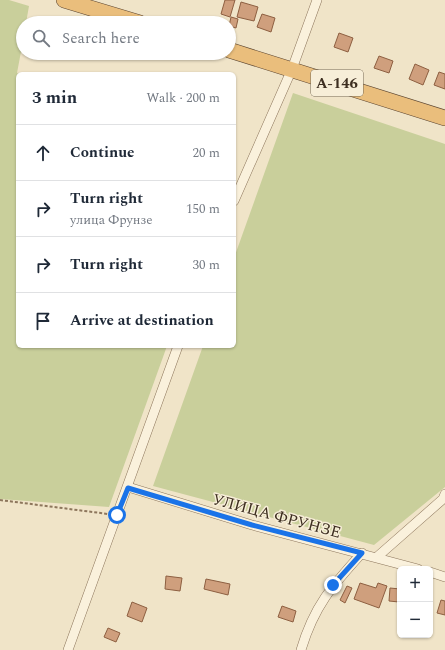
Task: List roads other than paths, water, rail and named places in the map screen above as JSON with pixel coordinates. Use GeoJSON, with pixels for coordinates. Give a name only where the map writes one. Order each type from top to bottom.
{"type":"FeatureCollection","features":[{"type":"Feature","properties":{"kind":"highway"},"geometry":{"type":"LineString","coordinates":[[64,0],[117,16]]}},
{"type":"Feature","properties":{"kind":"highway","name":"А-146"},"geometry":{"type":"LineString","coordinates":[[236,52],[292,68],[445,118]]}},
{"type":"Feature","properties":{"kind":"street"},"geometry":{"type":"LineString","coordinates":[[236,196],[292,68],[317,0]]}},
{"type":"Feature","properties":{"kind":"street"},"geometry":{"type":"LineString","coordinates":[[68,650],[128,488],[177,348]]}},
{"type":"Feature","properties":{"kind":"street","name":"УЛИЦА ФРУНЗЕ"},"geometry":{"type":"LineString","coordinates":[[128,488],[252,525],[408,566]]}},
{"type":"Feature","properties":{"kind":"street"},"geometry":{"type":"LineString","coordinates":[[377,557],[443,499],[445,494]]}},
{"type":"Feature","properties":{"kind":"street"},"geometry":{"type":"LineString","coordinates":[[301,650],[318,607],[333,585],[362,553]]}},
{"type":"Feature","properties":{"kind":"street"},"geometry":{"type":"LineString","coordinates":[[433,573],[445,577]]}}]}
